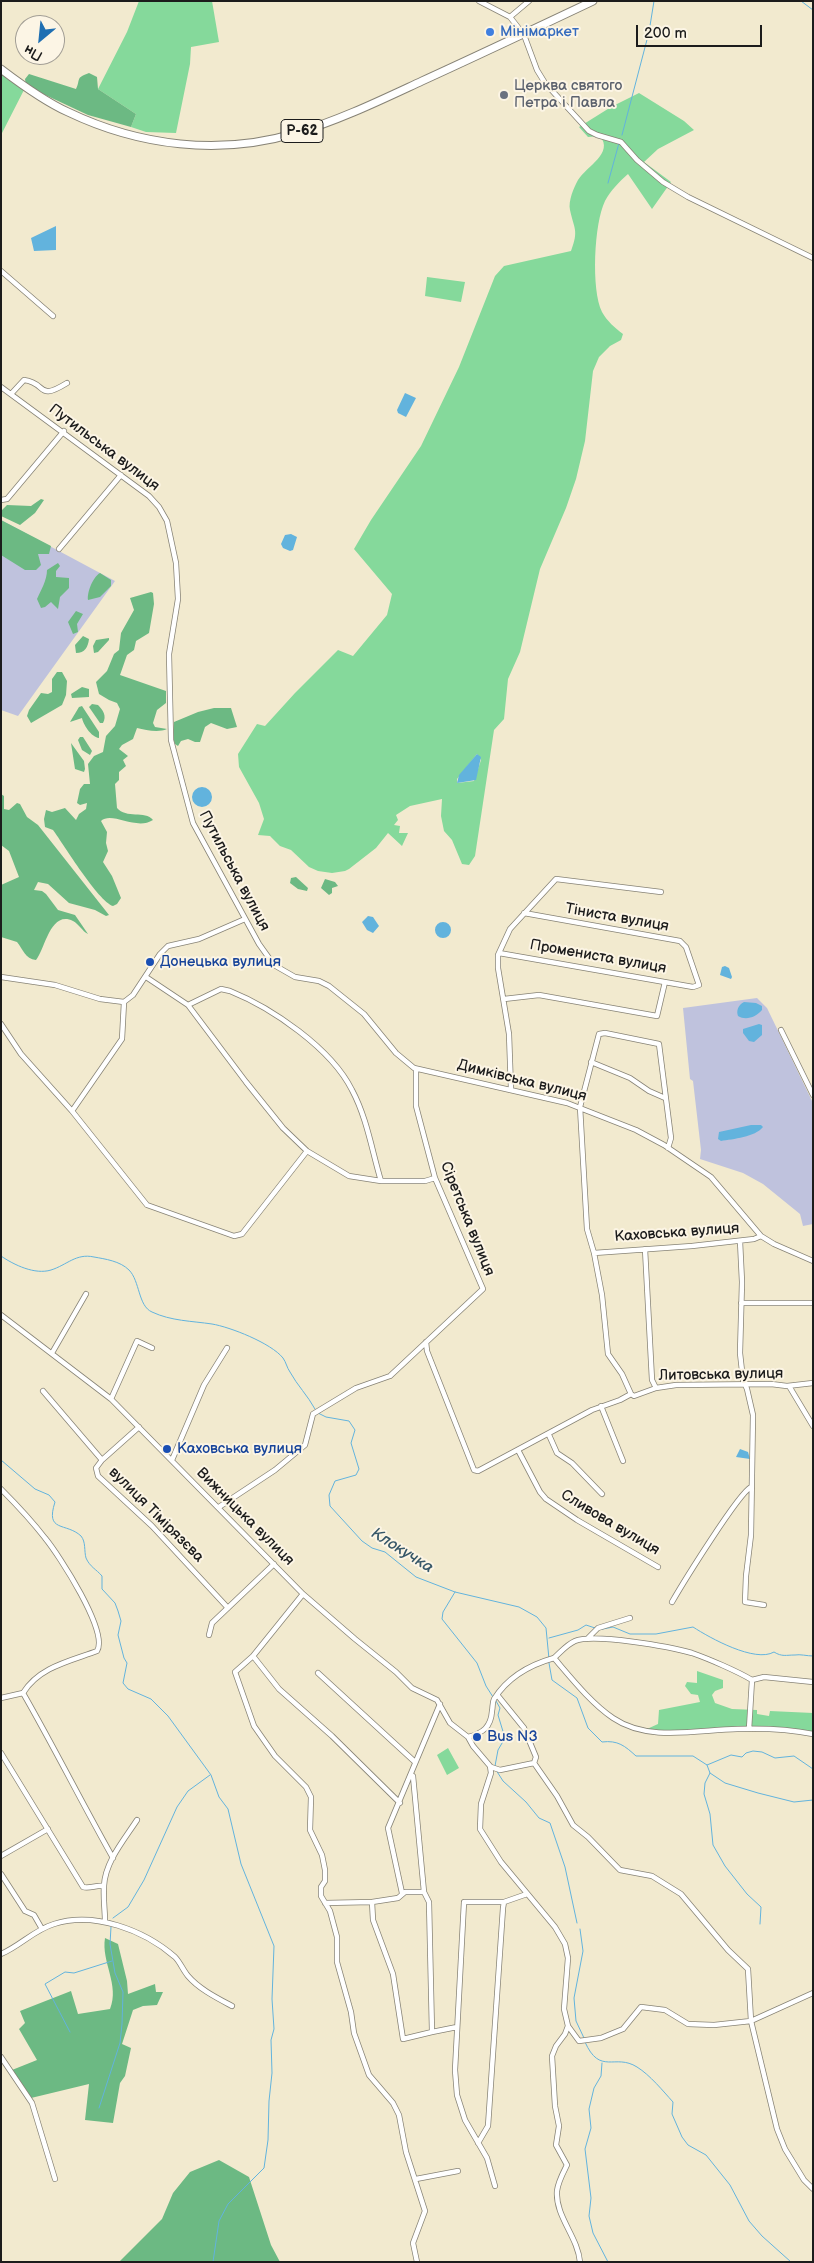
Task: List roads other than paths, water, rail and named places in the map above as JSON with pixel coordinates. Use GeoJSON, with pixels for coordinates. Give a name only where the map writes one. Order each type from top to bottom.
{"type":"FeatureCollection","features":[{"type":"Feature","properties":{"kind":"main road","name":"Р-62"},"geometry":{"type":"LineString","coordinates":[[1,70],[67,112],[100,126],[133,136],[169,143],[224,146],[294,134],[321,125],[384,99],[593,1]]}},
{"type":"Feature","properties":{"kind":"street"},"geometry":{"type":"LineString","coordinates":[[479,1],[510,17],[524,35],[537,70],[545,83],[590,131],[621,142],[637,160],[663,182],[688,198],[813,258]]}},
{"type":"Feature","properties":{"kind":"street"},"geometry":{"type":"LineString","coordinates":[[510,17],[529,1]]}},
{"type":"Feature","properties":{"kind":"street"},"geometry":{"type":"LineString","coordinates":[[1,272],[53,316]]}},
{"type":"Feature","properties":{"kind":"street"},"geometry":{"type":"LineString","coordinates":[[11,394],[24,380],[30,381],[43,392],[52,392],[67,383]]}},
{"type":"Feature","properties":{"kind":"street","name":"Путильська вулиця"},"geometry":{"type":"LineString","coordinates":[[1,387],[64,431],[121,475],[154,501],[162,512],[169,530],[178,584],[177,605],[170,644],[171,742],[178,760],[191,820],[245,920],[274,965],[295,977],[319,981],[329,986],[364,1014],[396,1053],[416,1069]]}},
{"type":"Feature","properties":{"kind":"street"},"geometry":{"type":"LineString","coordinates":[[1,500],[7,499],[64,431]]}},
{"type":"Feature","properties":{"kind":"street"},"geometry":{"type":"LineString","coordinates":[[59,549],[121,475]]}},
{"type":"Feature","properties":{"kind":"street"},"geometry":{"type":"LineString","coordinates":[[511,1089],[509,1034],[498,968],[499,953],[509,931],[556,879],[661,892]]}},
{"type":"Feature","properties":{"kind":"street","name":"Тіниста вулиця"},"geometry":{"type":"LineString","coordinates":[[524,913],[680,941],[686,947],[698,980],[698,986],[692,987]]}},
{"type":"Feature","properties":{"kind":"street"},"geometry":{"type":"LineString","coordinates":[[1,977],[60,986],[91,997],[124,1002],[133,995],[160,954],[168,946],[199,939],[245,920]]}},
{"type":"Feature","properties":{"kind":"street","name":"Промениста вулиця"},"geometry":{"type":"LineString","coordinates":[[499,953],[692,987]]}},
{"type":"Feature","properties":{"kind":"street"},"geometry":{"type":"LineString","coordinates":[[146,977],[188,1005],[258,1098],[283,1128],[307,1151],[350,1176],[381,1181],[423,1181],[435,1178]]}},
{"type":"Feature","properties":{"kind":"street"},"geometry":{"type":"LineString","coordinates":[[504,999],[539,995],[657,1016],[665,982]]}},
{"type":"Feature","properties":{"kind":"street"},"geometry":{"type":"LineString","coordinates":[[188,1005],[221,989],[230,991],[291,1026],[317,1046],[341,1072],[353,1090],[364,1119],[381,1181]]}},
{"type":"Feature","properties":{"kind":"street"},"geometry":{"type":"LineString","coordinates":[[72,1111],[122,1039],[124,1002]]}},
{"type":"Feature","properties":{"kind":"street"},"geometry":{"type":"LineString","coordinates":[[1,1024],[21,1054],[72,1111],[147,1205],[234,1236],[242,1234],[307,1151]]}},
{"type":"Feature","properties":{"kind":"street"},"geometry":{"type":"LineString","coordinates":[[781,1030],[813,1095]]}},
{"type":"Feature","properties":{"kind":"street"},"geometry":{"type":"LineString","coordinates":[[631,1394],[622,1374],[608,1354],[602,1295],[594,1253],[590,1245],[587,1229],[580,1107],[599,1035],[605,1033],[659,1044],[670,1138],[668,1148]]}},
{"type":"Feature","properties":{"kind":"street"},"geometry":{"type":"LineString","coordinates":[[591,1062],[627,1076],[649,1092],[665,1098]]}},
{"type":"Feature","properties":{"kind":"street","name":"Димківська вулиця"},"geometry":{"type":"LineString","coordinates":[[416,1069],[511,1089],[580,1107],[627,1126],[668,1148],[711,1177],[761,1236],[774,1244],[813,1261]]}},
{"type":"Feature","properties":{"kind":"street","name":"Сіретська вулиця"},"geometry":{"type":"LineString","coordinates":[[416,1069],[416,1106],[435,1178],[482,1289],[426,1342]]}},
{"type":"Feature","properties":{"kind":"street","name":"Каховська вулиця"},"geometry":{"type":"LineString","coordinates":[[594,1253],[740,1242],[761,1236]]}},
{"type":"Feature","properties":{"kind":"street"},"geometry":{"type":"LineString","coordinates":[[740,1242],[740,1347],[745,1384],[753,1412],[751,1535],[745,1602],[747,1604],[764,1605]]}},
{"type":"Feature","properties":{"kind":"street"},"geometry":{"type":"LineString","coordinates":[[645,1249],[652,1380],[656,1388]]}},
{"type":"Feature","properties":{"kind":"street"},"geometry":{"type":"LineString","coordinates":[[52,1353],[86,1294]]}},
{"type":"Feature","properties":{"kind":"street"},"geometry":{"type":"LineString","coordinates":[[741,1303],[813,1303]]}},
{"type":"Feature","properties":{"kind":"street","name":"Вижницька вулиця"},"geometry":{"type":"LineString","coordinates":[[1,1315],[111,1399],[303,1594],[396,1672],[412,1688],[434,1698],[440,1704],[450,1723],[468,1738],[495,1769]]}},
{"type":"Feature","properties":{"kind":"street"},"geometry":{"type":"LineString","coordinates":[[111,1399],[137,1341],[152,1348]]}},
{"type":"Feature","properties":{"kind":"street"},"geometry":{"type":"LineString","coordinates":[[219,1507],[276,1470],[305,1445],[313,1414],[356,1388],[390,1376],[426,1342]]}},
{"type":"Feature","properties":{"kind":"street","name":"Литовська вулиця"},"geometry":{"type":"LineString","coordinates":[[426,1342],[427,1351],[474,1470],[478,1472],[601,1406],[631,1394],[636,1395],[656,1388],[745,1384],[789,1386],[813,1383]]}},
{"type":"Feature","properties":{"kind":"street"},"geometry":{"type":"LineString","coordinates":[[172,1460],[204,1385],[228,1348]]}},
{"type":"Feature","properties":{"kind":"street"},"geometry":{"type":"LineString","coordinates":[[789,1386],[812,1424]]}},
{"type":"Feature","properties":{"kind":"street","name":"вулиця Тімірязєва"},"geometry":{"type":"LineString","coordinates":[[43,1391],[102,1460],[96,1468],[98,1476],[152,1526],[228,1608]]}},
{"type":"Feature","properties":{"kind":"street"},"geometry":{"type":"LineString","coordinates":[[601,1406],[623,1461]]}},
{"type":"Feature","properties":{"kind":"street"},"geometry":{"type":"LineString","coordinates":[[102,1460],[139,1427]]}},
{"type":"Feature","properties":{"kind":"street"},"geometry":{"type":"LineString","coordinates":[[549,1435],[557,1453],[572,1463],[602,1494]]}},
{"type":"Feature","properties":{"kind":"street","name":"Сливова вулиця"},"geometry":{"type":"LineString","coordinates":[[518,1450],[540,1492],[546,1499],[577,1520],[658,1567]]}},
{"type":"Feature","properties":{"kind":"street"},"geometry":{"type":"LineString","coordinates":[[672,1602],[730,1512],[745,1491],[751,1487]]}},
{"type":"Feature","properties":{"kind":"street"},"geometry":{"type":"LineString","coordinates":[[1,1489],[46,1539],[89,1609],[99,1641],[97,1652],[49,1669],[29,1683],[22,1693],[1,1698]]}},
{"type":"Feature","properties":{"kind":"street"},"geometry":{"type":"LineString","coordinates":[[209,1635],[212,1623],[274,1564]]}},
{"type":"Feature","properties":{"kind":"street"},"geometry":{"type":"LineString","coordinates":[[303,1594],[253,1656],[235,1672],[254,1726],[275,1756],[306,1788],[311,1797],[310,1830],[322,1854],[325,1882],[321,1887],[321,1896],[330,1911],[337,1937],[337,1962],[363,2060],[369,2075],[393,2103],[399,2115],[406,2152],[425,2211],[413,2243],[417,2262]]}},
{"type":"Feature","properties":{"kind":"street"},"geometry":{"type":"LineString","coordinates":[[588,1638],[597,1629],[630,1618]]}},
{"type":"Feature","properties":{"kind":"street"},"geometry":{"type":"LineString","coordinates":[[468,1738],[487,1729],[492,1720],[495,1698],[514,1675],[550,1660],[576,1640],[588,1638],[615,1639],[691,1653],[752,1680],[764,1678],[813,1682]]}},
{"type":"Feature","properties":{"kind":"street"},"geometry":{"type":"LineString","coordinates":[[253,1656],[279,1688],[332,1736],[400,1803]]}},
{"type":"Feature","properties":{"kind":"street"},"geometry":{"type":"LineString","coordinates":[[550,1660],[614,1719],[634,1728],[665,1733],[783,1729],[813,1734]]}},
{"type":"Feature","properties":{"kind":"street"},"geometry":{"type":"LineString","coordinates":[[318,1674],[415,1762]]}},
{"type":"Feature","properties":{"kind":"street"},"geometry":{"type":"LineString","coordinates":[[749,1729],[752,1680]]}},
{"type":"Feature","properties":{"kind":"street"},"geometry":{"type":"LineString","coordinates":[[22,1693],[53,1745],[113,1858]]}},
{"type":"Feature","properties":{"kind":"street"},"geometry":{"type":"LineString","coordinates":[[495,1698],[524,1728],[536,1756],[534,1763]]}},
{"type":"Feature","properties":{"kind":"street"},"geometry":{"type":"LineString","coordinates":[[402,1893],[388,1828],[440,1704]]}},
{"type":"Feature","properties":{"kind":"street"},"geometry":{"type":"LineString","coordinates":[[1,1753],[82,1887],[104,1886]]}},
{"type":"Feature","properties":{"kind":"street"},"geometry":{"type":"LineString","coordinates":[[534,1763],[495,1769],[491,1773],[482,1804],[480,1829],[501,1862],[555,1926],[565,1944],[568,1958],[564,2004],[568,2026],[579,2041],[601,2038],[623,2029],[641,2007],[666,2010],[688,2024],[714,2025],[751,2021],[813,1993]]}},
{"type":"Feature","properties":{"kind":"street"},"geometry":{"type":"LineString","coordinates":[[534,1763],[557,1796],[573,1825],[588,1837],[620,1870],[656,1877],[681,1894],[728,1950],[748,1970],[751,2021],[777,2129],[785,2149],[804,2180],[813,2189]]}},
{"type":"Feature","properties":{"kind":"street"},"geometry":{"type":"LineString","coordinates":[[411,1775],[413,1776],[424,1892],[429,1902],[432,2032]]}},
{"type":"Feature","properties":{"kind":"street"},"geometry":{"type":"LineString","coordinates":[[105,1922],[104,1886],[113,1858],[137,1820]]}},
{"type":"Feature","properties":{"kind":"street"},"geometry":{"type":"LineString","coordinates":[[1,1856],[48,1829]]}},
{"type":"Feature","properties":{"kind":"street"},"geometry":{"type":"LineString","coordinates":[[1,1874],[25,1911],[34,1915],[42,1929]]}},
{"type":"Feature","properties":{"kind":"street"},"geometry":{"type":"LineString","coordinates":[[325,1903],[372,1902],[398,1898],[402,1893],[424,1892]]}},
{"type":"Feature","properties":{"kind":"street"},"geometry":{"type":"LineString","coordinates":[[494,2186],[487,2158],[465,2120],[457,2095],[455,2070],[464,1902],[504,1902],[527,1894]]}},
{"type":"Feature","properties":{"kind":"street"},"geometry":{"type":"LineString","coordinates":[[372,1902],[373,1920],[393,1974],[403,2039],[457,2027]]}},
{"type":"Feature","properties":{"kind":"street"},"geometry":{"type":"LineString","coordinates":[[478,2143],[488,2126],[499,1941],[504,1902]]}},
{"type":"Feature","properties":{"kind":"street"},"geometry":{"type":"LineString","coordinates":[[1,1954],[16,1948],[42,1929],[54,1923],[72,1920],[105,1922],[134,1930],[176,1958],[188,1977],[210,1994],[232,2006]]}},
{"type":"Feature","properties":{"kind":"street"},"geometry":{"type":"LineString","coordinates":[[568,2026],[552,2056],[555,2106],[559,2126],[556,2145],[567,2165],[557,2192],[559,2208],[576,2245],[580,2262]]}},
{"type":"Feature","properties":{"kind":"street"},"geometry":{"type":"LineString","coordinates":[[1,2057],[32,2103],[55,2178]]}},
{"type":"Feature","properties":{"kind":"street"},"geometry":{"type":"LineString","coordinates":[[416,2179],[458,2171]]}},
{"type":"Feature","properties":{"kind":"water"},"geometry":{"type":"Polygon","coordinates":[[[56,226],[56,250],[34,251],[31,238],[56,226]]]}},
{"type":"Feature","properties":{"kind":"water"},"geometry":{"type":"Polygon","coordinates":[[[405,393],[416,398],[406,417],[398,413],[397,410],[405,393]]]}},
{"type":"Feature","properties":{"kind":"water"},"geometry":{"type":"Polygon","coordinates":[[[291,534],[297,537],[293,550],[290,551],[283,548],[281,544],[285,535],[291,534]]]}},
{"type":"Feature","properties":{"kind":"water"},"geometry":{"type":"Polygon","coordinates":[[[477,754],[481,757],[476,780],[457,783],[459,775],[477,754]]]}},
{"type":"Feature","properties":{"kind":"water"},"geometry":{"type":"Polygon","coordinates":[[[202,787],[209,790],[212,797],[209,804],[202,807],[195,804],[192,797],[195,790],[202,787]]]}},
{"type":"Feature","properties":{"kind":"water"},"geometry":{"type":"Polygon","coordinates":[[[368,916],[373,917],[379,926],[373,933],[367,930],[362,922],[368,916]]]}},
{"type":"Feature","properties":{"kind":"water"},"geometry":{"type":"Polygon","coordinates":[[[443,922],[449,924],[451,930],[449,936],[443,938],[437,936],[435,930],[437,924],[443,922]]]}},
{"type":"Feature","properties":{"kind":"water"},"geometry":{"type":"Polygon","coordinates":[[[722,967],[729,968],[731,979],[720,975],[722,967]]]}},
{"type":"Feature","properties":{"kind":"water"},"geometry":{"type":"Polygon","coordinates":[[[744,1002],[756,1003],[762,1006],[762,1010],[751,1018],[738,1016],[737,1010],[744,1002]]]}},
{"type":"Feature","properties":{"kind":"water"},"geometry":{"type":"Polygon","coordinates":[[[759,1024],[762,1025],[762,1035],[754,1042],[749,1041],[743,1033],[743,1029],[759,1024]]]}},
{"type":"Feature","properties":{"kind":"water"},"geometry":{"type":"Polygon","coordinates":[[[751,1125],[761,1125],[763,1127],[755,1133],[744,1137],[721,1141],[718,1139],[719,1132],[751,1125]]]}},
{"type":"Feature","properties":{"kind":"water"},"geometry":{"type":"Polygon","coordinates":[[[740,1449],[748,1452],[750,1459],[736,1457],[740,1449]]]}},
{"type":"Feature","properties":{"kind":"waterway"},"geometry":{"type":"LineString","coordinates":[[622,135],[649,32],[654,1]]}},
{"type":"Feature","properties":{"kind":"waterway"},"geometry":{"type":"LineString","coordinates":[[801,1],[813,10]]}},
{"type":"Feature","properties":{"kind":"waterway"},"geometry":{"type":"LineString","coordinates":[[608,183],[619,143]]}},
{"type":"Feature","properties":{"kind":"waterway","name":"Клокучка"},"geometry":{"type":"LineString","coordinates":[[1,1256],[18,1266],[38,1271],[51,1270],[72,1260],[88,1256],[121,1264],[133,1275],[141,1299],[147,1309],[152,1312],[174,1319],[229,1328],[250,1336],[277,1352],[283,1358],[293,1377],[315,1409]]}},
{"type":"Feature","properties":{"kind":"waterway","name":"Клокучка"},"geometry":{"type":"LineString","coordinates":[[318,1413],[326,1417],[349,1421],[355,1430],[351,1443],[359,1469],[356,1475],[335,1481],[329,1495],[330,1506],[362,1541],[372,1548],[385,1552],[416,1577],[455,1592],[519,1607],[537,1617],[546,1628],[549,1659]]}},
{"type":"Feature","properties":{"kind":"waterway"},"geometry":{"type":"LineString","coordinates":[[1,1460],[35,1489],[49,1495],[55,1502],[53,1512],[55,1523],[75,1532],[83,1538],[86,1558],[91,1566],[102,1576],[102,1589],[115,1603],[121,1621],[118,1635],[127,1663],[123,1683],[128,1689],[151,1699],[168,1716],[211,1775],[219,1797],[228,1809],[241,1864],[274,1946],[272,1999],[274,2029],[271,2040],[272,2073],[268,2140],[264,2168],[228,2204],[219,2221],[213,2262]]}},
{"type":"Feature","properties":{"kind":"waterway"},"geometry":{"type":"LineString","coordinates":[[455,1592],[443,1612],[442,1619],[477,1663],[486,1686],[493,1697]]}},
{"type":"Feature","properties":{"kind":"waterway"},"geometry":{"type":"LineString","coordinates":[[549,1638],[578,1630],[586,1625],[595,1628]]}},
{"type":"Feature","properties":{"kind":"waterway"},"geometry":{"type":"LineString","coordinates":[[598,1630],[613,1627],[630,1634],[656,1634],[693,1627],[721,1643],[745,1652],[766,1655],[774,1652],[782,1655],[813,1656]]}},
{"type":"Feature","properties":{"kind":"waterway","name":"Клокучка"},"geometry":{"type":"LineString","coordinates":[[549,1663],[552,1680],[577,1698],[588,1728],[602,1742],[621,1744],[636,1756],[693,1756],[707,1765],[731,1755],[742,1757],[746,1753],[753,1751],[762,1752],[775,1758],[794,1756],[813,1769]]}},
{"type":"Feature","properties":{"kind":"waterway"},"geometry":{"type":"LineString","coordinates":[[495,1766],[498,1750],[505,1738],[498,1715],[500,1708],[496,1701]]}},
{"type":"Feature","properties":{"kind":"waterway"},"geometry":{"type":"LineString","coordinates":[[707,1765],[710,1773],[705,1783],[704,1794],[710,1814],[713,1845],[725,1866],[747,1894],[761,1907],[760,1924]]}},
{"type":"Feature","properties":{"kind":"waterway"},"geometry":{"type":"LineString","coordinates":[[496,1770],[503,1781],[526,1802],[539,1818],[550,1823],[565,1867],[577,1923]]}},
{"type":"Feature","properties":{"kind":"waterway"},"geometry":{"type":"LineString","coordinates":[[710,1773],[725,1783],[758,1793],[794,1802],[813,1800]]}},
{"type":"Feature","properties":{"kind":"waterway"},"geometry":{"type":"LineString","coordinates":[[113,1918],[128,1907],[144,1880],[177,1807],[188,1791],[210,1775]]}},
{"type":"Feature","properties":{"kind":"waterway"},"geometry":{"type":"LineString","coordinates":[[99,2108],[120,2043],[122,2024],[123,1992],[115,1973],[110,1944],[111,1927]]}},
{"type":"Feature","properties":{"kind":"waterway"},"geometry":{"type":"LineString","coordinates":[[580,1929],[583,1951],[574,1998],[576,2021],[584,2038]]}},
{"type":"Feature","properties":{"kind":"waterway"},"geometry":{"type":"LineString","coordinates":[[70,2032],[45,1984],[65,1972],[74,1973],[112,1961]]}},
{"type":"Feature","properties":{"kind":"waterway"},"geometry":{"type":"LineString","coordinates":[[585,2042],[596,2058],[608,2062],[629,2063],[642,2070],[656,2083],[673,2102],[672,2114],[682,2137],[688,2145],[706,2155],[730,2185],[749,2221],[762,2236],[791,2262]]}},
{"type":"Feature","properties":{"kind":"waterway"},"geometry":{"type":"LineString","coordinates":[[602,2063],[601,2076],[594,2088],[589,2109],[591,2128],[585,2149],[591,2198],[589,2216],[593,2233],[608,2262]]}},
{"type":"Feature","properties":{"kind":"place","name":"Мінімаркет"},"geometry":{"type":"Point","coordinates":[490,32]}},
{"type":"Feature","properties":{"kind":"place","name":"Церква святого Петра і Павла"},"geometry":{"type":"Point","coordinates":[504,95]}},
{"type":"Feature","properties":{"kind":"place","name":"Донецька вулиця"},"geometry":{"type":"Point","coordinates":[150,962]}},
{"type":"Feature","properties":{"kind":"place","name":"Каховська вулиця"},"geometry":{"type":"Point","coordinates":[167,1449]}},
{"type":"Feature","properties":{"kind":"place","name":"Bus N3"},"geometry":{"type":"Point","coordinates":[477,1737]}}]}
